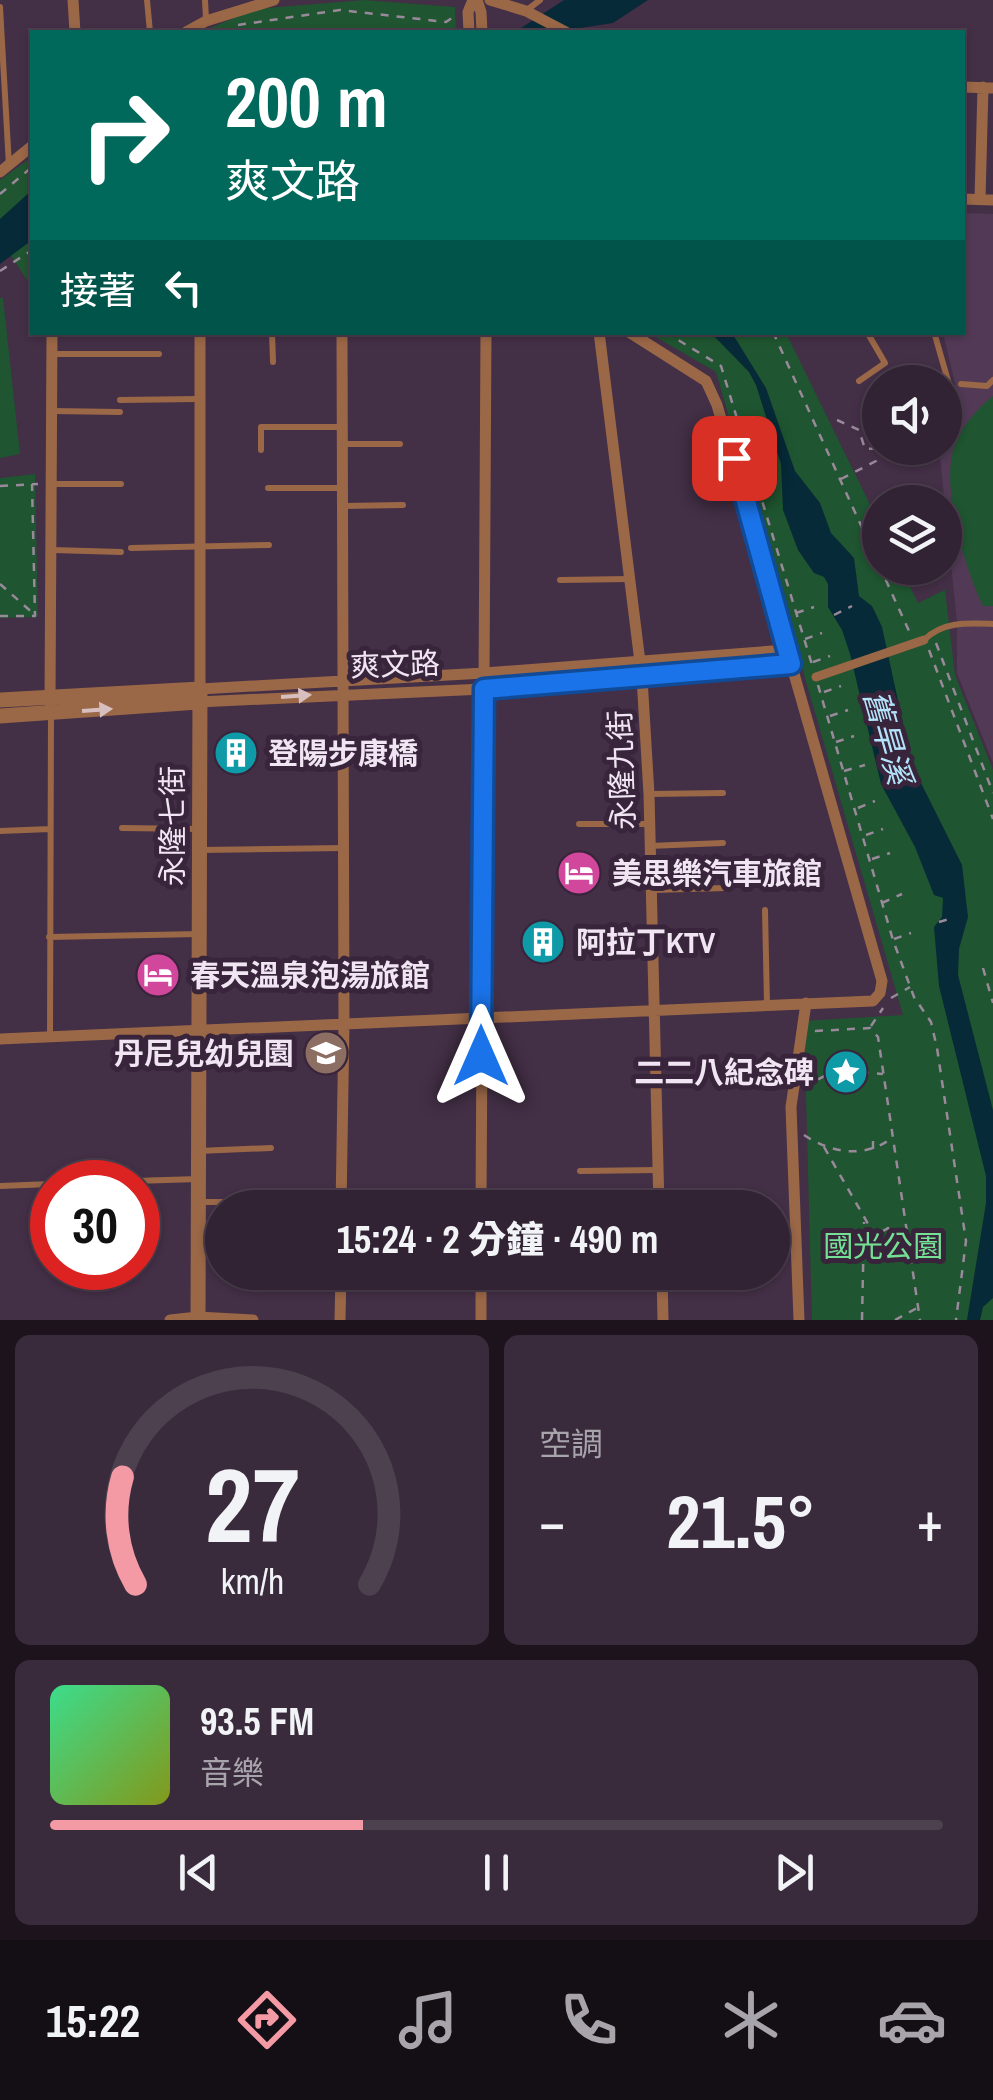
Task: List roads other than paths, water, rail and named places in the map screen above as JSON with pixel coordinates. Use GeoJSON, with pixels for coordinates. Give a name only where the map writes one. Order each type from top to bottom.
{"type":"FeatureCollection","features":[{"type":"Feature","properties":{"kind":"street"},"geometry":{"type":"LineString","coordinates":[[73,0],[75,30]]}},
{"type":"Feature","properties":{"kind":"street"},"geometry":{"type":"LineString","coordinates":[[189,30],[206,20],[274,0]]}},
{"type":"Feature","properties":{"kind":"street"},"geometry":{"type":"LineString","coordinates":[[490,0],[526,11],[562,30]]}},
{"type":"Feature","properties":{"kind":"street"},"geometry":{"type":"LineString","coordinates":[[986,199],[988,87]]}},
{"type":"Feature","properties":{"kind":"street"},"geometry":{"type":"LineString","coordinates":[[5,169],[30,148]]}},
{"type":"Feature","properties":{"kind":"street"},"geometry":{"type":"LineString","coordinates":[[50,705],[52,335]]}},
{"type":"Feature","properties":{"kind":"street","name":"永隆七街"},"geometry":{"type":"LineString","coordinates":[[198,1318],[200,335]]}},
{"type":"Feature","properties":{"kind":"street"},"geometry":{"type":"LineString","coordinates":[[341,1190],[342,335]]}},
{"type":"Feature","properties":{"kind":"street"},"geometry":{"type":"LineString","coordinates":[[481,1190],[486,335]]}},
{"type":"Feature","properties":{"kind":"street","name":"永隆九街"},"geometry":{"type":"LineString","coordinates":[[599,335],[642,678],[659,1190]]}},
{"type":"Feature","properties":{"kind":"street"},"geometry":{"type":"LineString","coordinates":[[0,1039],[872,1001],[880,993],[882,981],[734,458],[706,381],[634,335]]}},
{"type":"Feature","properties":{"kind":"street"},"geometry":{"type":"LineString","coordinates":[[816,678],[924,639]]}},
{"type":"Feature","properties":{"kind":"street","name":"爽文路"},"geometry":{"type":"LineString","coordinates":[[200,696],[342,679],[484,673],[786,650]]}},
{"type":"Feature","properties":{"kind":"street","name":"爽文路"},"geometry":{"type":"LineString","coordinates":[[0,716],[50,705],[200,696],[484,689],[791,664]]}},
{"type":"Feature","properties":{"kind":"street","name":"爽文路"},"geometry":{"type":"LineString","coordinates":[[0,700],[50,705]]}},
{"type":"Feature","properties":{"kind":"street"},"geometry":{"type":"LineString","coordinates":[[798,1320],[790,1107],[806,1003]]}},
{"type":"Feature","properties":{"kind":"street"},"geometry":{"type":"LineString","coordinates":[[340,1290],[340,1320]]}},
{"type":"Feature","properties":{"kind":"street"},"geometry":{"type":"LineString","coordinates":[[480,1320],[481,1290]]}},
{"type":"Feature","properties":{"kind":"street"},"geometry":{"type":"LineString","coordinates":[[662,1290],[663,1320]]}},
{"type":"Feature","properties":{"kind":"street"},"geometry":{"type":"LineString","coordinates":[[170,1320],[253,1320]]}},
{"type":"Feature","properties":{"kind":"lane"},"geometry":{"type":"LineString","coordinates":[[147,0],[150,30]]}},
{"type":"Feature","properties":{"kind":"lane"},"geometry":{"type":"LineString","coordinates":[[205,0],[206,20]]}},
{"type":"Feature","properties":{"kind":"lane"},"geometry":{"type":"LineString","coordinates":[[526,11],[540,0]]}},
{"type":"Feature","properties":{"kind":"lane"},"geometry":{"type":"LineString","coordinates":[[0,8],[5,169]]}},
{"type":"Feature","properties":{"kind":"lane"},"geometry":{"type":"LineString","coordinates":[[272,335],[273,362]]}},
{"type":"Feature","properties":{"kind":"lane"},"geometry":{"type":"LineString","coordinates":[[859,381],[885,363],[870,335]]}},
{"type":"Feature","properties":{"kind":"lane"},"geometry":{"type":"LineString","coordinates":[[935,335],[943,365]]}},
{"type":"Feature","properties":{"kind":"lane"},"geometry":{"type":"LineString","coordinates":[[52,354],[159,354]]}},
{"type":"Feature","properties":{"kind":"lane"},"geometry":{"type":"LineString","coordinates":[[962,384],[987,386],[993,380]]}},
{"type":"Feature","properties":{"kind":"lane"},"geometry":{"type":"LineString","coordinates":[[120,400],[198,399]]}},
{"type":"Feature","properties":{"kind":"lane"},"geometry":{"type":"LineString","coordinates":[[52,411],[120,412]]}},
{"type":"Feature","properties":{"kind":"lane"},"geometry":{"type":"LineString","coordinates":[[261,450],[261,428],[342,427]]}},
{"type":"Feature","properties":{"kind":"lane"},"geometry":{"type":"LineString","coordinates":[[342,444],[400,444]]}},
{"type":"Feature","properties":{"kind":"lane"},"geometry":{"type":"LineString","coordinates":[[52,484],[121,484]]}},
{"type":"Feature","properties":{"kind":"lane"},"geometry":{"type":"LineString","coordinates":[[268,488],[344,488]]}},
{"type":"Feature","properties":{"kind":"lane"},"geometry":{"type":"LineString","coordinates":[[344,506],[403,505]]}},
{"type":"Feature","properties":{"kind":"lane"},"geometry":{"type":"LineString","coordinates":[[131,548],[269,544]]}},
{"type":"Feature","properties":{"kind":"lane"},"geometry":{"type":"LineString","coordinates":[[51,550],[121,552]]}},
{"type":"Feature","properties":{"kind":"lane"},"geometry":{"type":"LineString","coordinates":[[560,580],[630,579]]}},
{"type":"Feature","properties":{"kind":"lane"},"geometry":{"type":"LineString","coordinates":[[924,639],[956,622],[993,624]]}},
{"type":"Feature","properties":{"kind":"lane"},"geometry":{"type":"LineString","coordinates":[[50,705],[50,1036]]}},
{"type":"Feature","properties":{"kind":"lane"},"geometry":{"type":"LineString","coordinates":[[648,794],[723,792]]}},
{"type":"Feature","properties":{"kind":"lane"},"geometry":{"type":"LineString","coordinates":[[579,824],[649,824]]}},
{"type":"Feature","properties":{"kind":"lane"},"geometry":{"type":"LineString","coordinates":[[122,828],[200,828]]}},
{"type":"Feature","properties":{"kind":"lane"},"geometry":{"type":"LineString","coordinates":[[0,831],[50,829]]}},
{"type":"Feature","properties":{"kind":"lane"},"geometry":{"type":"LineString","coordinates":[[649,846],[723,843]]}},
{"type":"Feature","properties":{"kind":"lane"},"geometry":{"type":"LineString","coordinates":[[199,850],[344,848]]}},
{"type":"Feature","properties":{"kind":"lane"},"geometry":{"type":"LineString","coordinates":[[652,890],[726,888]]}},
{"type":"Feature","properties":{"kind":"lane"},"geometry":{"type":"LineString","coordinates":[[766,910],[767,1005]]}},
{"type":"Feature","properties":{"kind":"lane"},"geometry":{"type":"LineString","coordinates":[[49,937],[200,934]]}},
{"type":"Feature","properties":{"kind":"lane"},"geometry":{"type":"LineString","coordinates":[[198,1151],[271,1148]]}},
{"type":"Feature","properties":{"kind":"lane"},"geometry":{"type":"LineString","coordinates":[[580,1171],[658,1170]]}},
{"type":"Feature","properties":{"kind":"lane"},"geometry":{"type":"LineString","coordinates":[[160,1180],[200,1179]]}},
{"type":"Feature","properties":{"kind":"lane"},"geometry":{"type":"LineString","coordinates":[[0,1186],[30,1185]]}},
{"type":"Feature","properties":{"kind":"lane"},"geometry":{"type":"LineString","coordinates":[[199,1202],[205,1202]]}},
{"type":"Feature","properties":{"kind":"water"},"geometry":{"type":"Polygon","coordinates":[[[564,0],[648,0],[613,23],[577,30],[518,30],[564,0]]]}},
{"type":"Feature","properties":{"kind":"water"},"geometry":{"type":"Polygon","coordinates":[[[30,192],[30,242],[0,264],[0,219],[30,192]]]}},
{"type":"Feature","properties":{"kind":"water","name":"舊旱溪"},"geometry":{"type":"Polygon","coordinates":[[[713,335],[733,335],[766,388],[795,471],[820,503],[831,533],[854,558],[859,596],[872,606],[882,627],[912,765],[962,865],[968,917],[959,949],[958,975],[993,1110],[993,1298],[983,1307],[980,1320],[967,1320],[986,1203],[986,1176],[939,986],[934,927],[942,917],[943,898],[934,895],[915,847],[881,784],[850,654],[828,607],[828,584],[824,577],[814,573],[798,550],[783,510],[781,464],[749,372],[713,335]]]}},
{"type":"Feature","properties":{"kind":"place","name":"登陽步康橋"},"geometry":{"type":"Point","coordinates":[236,753]}},
{"type":"Feature","properties":{"kind":"place","name":"美思樂汽車旅館"},"geometry":{"type":"Point","coordinates":[579,873]}},
{"type":"Feature","properties":{"kind":"place","name":"阿拉丁KTV"},"geometry":{"type":"Point","coordinates":[543,942]}},
{"type":"Feature","properties":{"kind":"place","name":"春天溫泉泡湯旅館"},"geometry":{"type":"Point","coordinates":[158,975]}},
{"type":"Feature","properties":{"kind":"place","name":"丹尼兒幼兒園"},"geometry":{"type":"Point","coordinates":[326,1053]}},
{"type":"Feature","properties":{"kind":"place","name":"二二八紀念碑"},"geometry":{"type":"Point","coordinates":[846,1072]}},
{"type":"Feature","properties":{"kind":"park label","name":"國光公園"},"geometry":{"type":"Point","coordinates":[883,1246]}}]}
